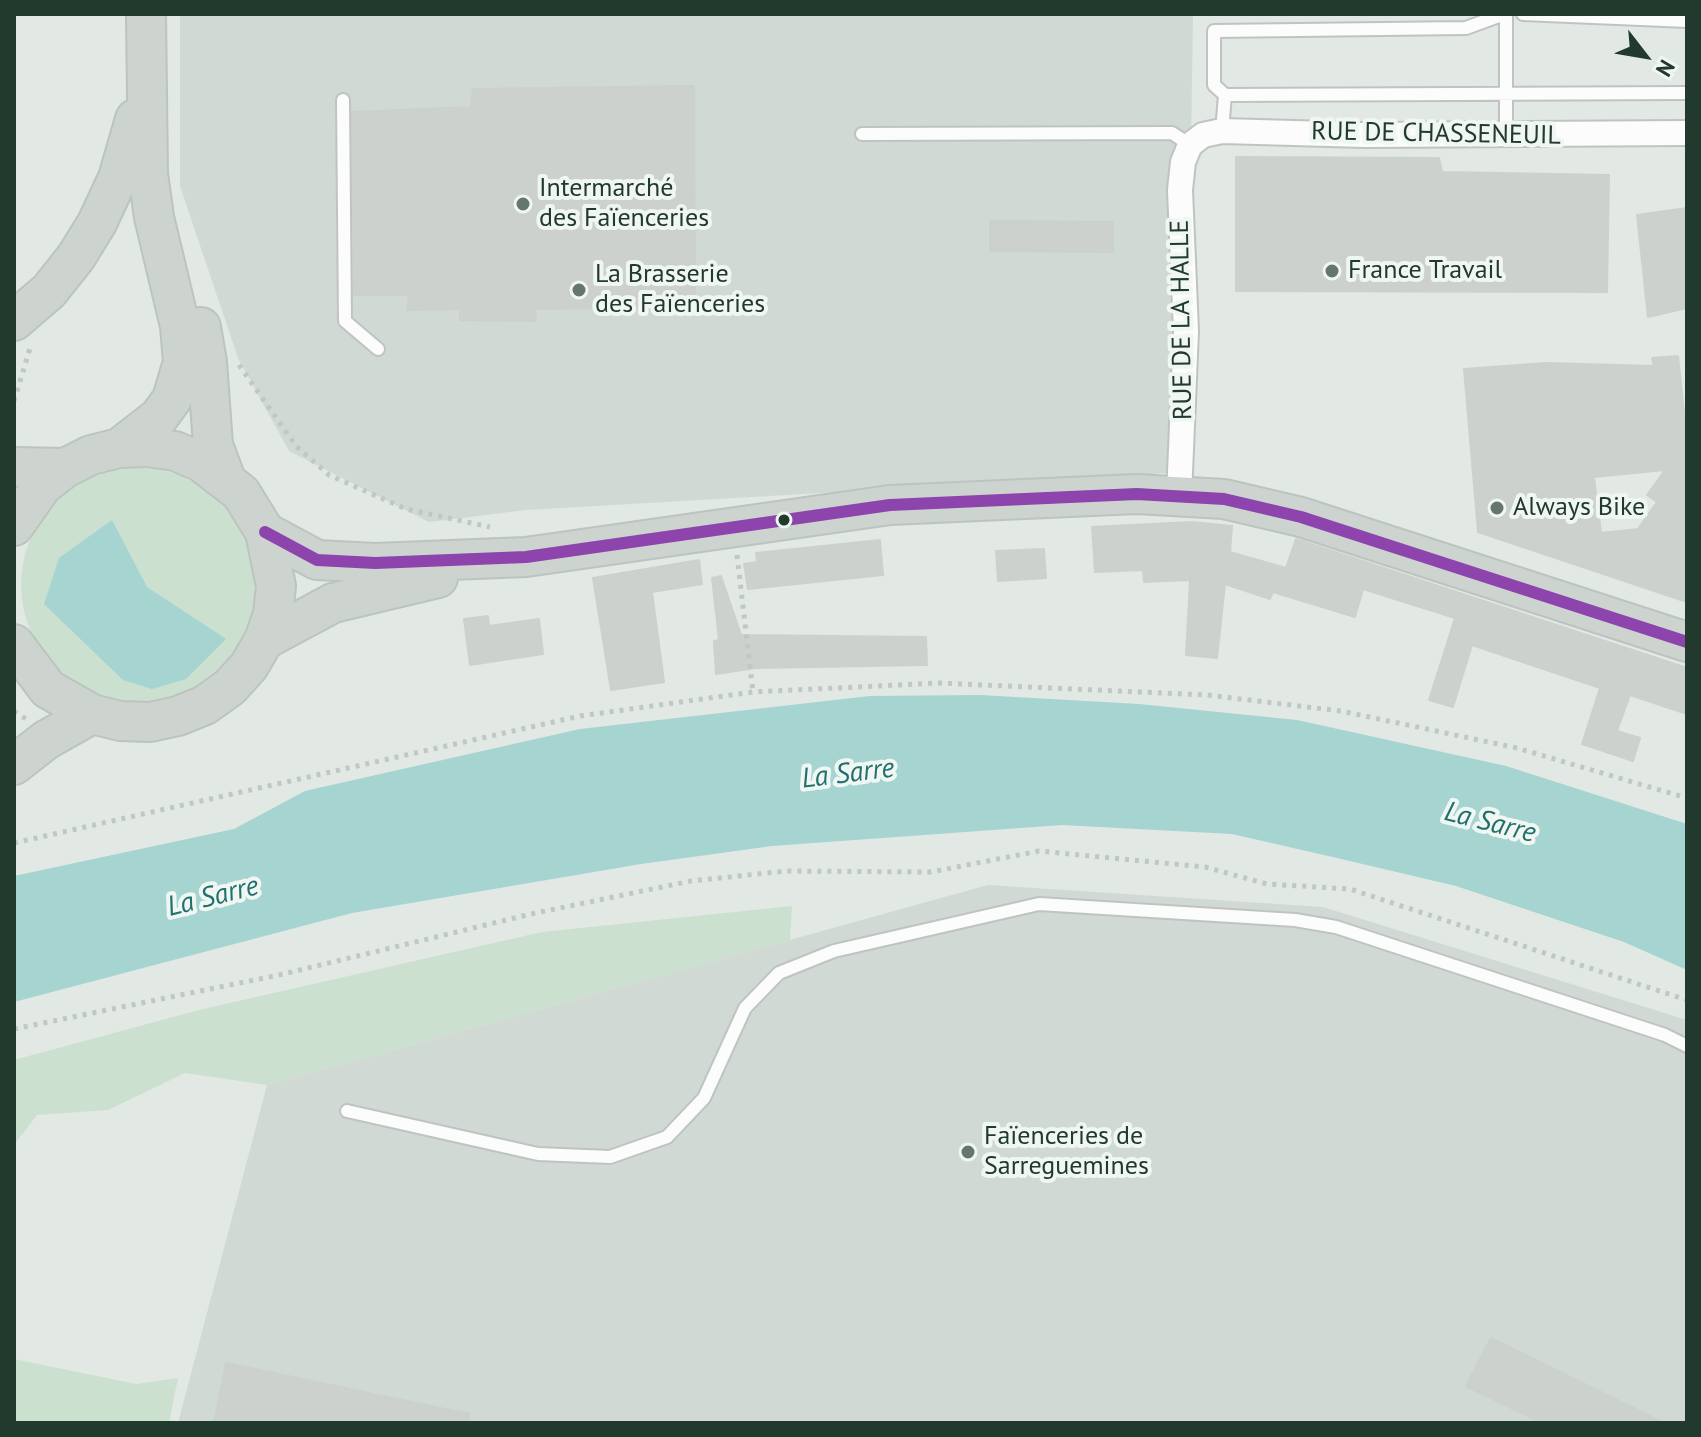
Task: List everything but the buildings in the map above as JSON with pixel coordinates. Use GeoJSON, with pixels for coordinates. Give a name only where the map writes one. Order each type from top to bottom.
{"type":"FeatureCollection","features":[{"type":"Feature","properties":{"kind":"main road"},"geometry":{"type":"LineString","coordinates":[[119,448],[159,417],[172,399],[183,362],[180,326],[154,217],[148,174],[146,40]]}},
{"type":"Feature","properties":{"kind":"main road"},"geometry":{"type":"LineString","coordinates":[[20,317],[76,257],[97,223],[118,178],[132,135],[146,40]]}},
{"type":"Feature","properties":{"kind":"main road"},"geometry":{"type":"LineString","coordinates":[[148,174],[198,316],[207,362],[213,445],[225,477]]}},
{"type":"Feature","properties":{"kind":"main road"},"geometry":{"type":"LineString","coordinates":[[14,526],[42,486],[65,468],[91,455],[119,448],[147,447],[175,451],[225,477],[248,502],[265,532],[276,586],[273,614],[264,640],[249,666],[230,687],[192,710],[150,722],[120,721],[92,714],[48,689],[15,649]]}},
{"type":"Feature","properties":{"kind":"main road"},"geometry":{"type":"LineString","coordinates":[[14,467],[65,468]]}},
{"type":"Feature","properties":{"kind":"main road"},"geometry":{"type":"LineString","coordinates":[[264,640],[333,603],[526,557],[903,504],[1137,494],[1224,499],[1301,517],[1687,642]]}},
{"type":"Feature","properties":{"kind":"main road"},"geometry":{"type":"LineString","coordinates":[[265,532],[317,560],[348,564],[526,557]]}},
{"type":"Feature","properties":{"kind":"main road"},"geometry":{"type":"LineString","coordinates":[[14,765],[46,740],[92,714]]}},
{"type":"Feature","properties":{"kind":"street","name":"RUE DE CHASSENEUIL"},"geometry":{"type":"LineString","coordinates":[[1190,145],[1203,135],[1222,131],[1506,135],[1687,133]]}},
{"type":"Feature","properties":{"kind":"street","name":"RUE DE LA HALLE"},"geometry":{"type":"LineString","coordinates":[[1179,496],[1186,331],[1180,190],[1183,162],[1190,145]]}},
{"type":"Feature","properties":{"kind":"lane"},"geometry":{"type":"LineString","coordinates":[[1506,135],[1507,92],[1505,14],[1466,28],[1214,31],[1214,85],[1225,95],[1507,92],[1687,93]]}},
{"type":"Feature","properties":{"kind":"lane"},"geometry":{"type":"LineString","coordinates":[[1523,14],[1687,21]]}},
{"type":"Feature","properties":{"kind":"lane"},"geometry":{"type":"LineString","coordinates":[[1222,131],[1225,95]]}},
{"type":"Feature","properties":{"kind":"lane"},"geometry":{"type":"LineString","coordinates":[[343,100],[345,321],[378,349]]}},
{"type":"Feature","properties":{"kind":"lane"},"geometry":{"type":"LineString","coordinates":[[862,134],[1172,133],[1190,145]]}},
{"type":"Feature","properties":{"kind":"lane"},"geometry":{"type":"LineString","coordinates":[[347,1111],[538,1154],[610,1157],[667,1137],[704,1098],[745,1008],[779,973],[834,951],[1039,904],[1295,920],[1336,927],[1665,1035],[1687,1046]]}},
{"type":"Feature","properties":{"kind":"path"},"geometry":{"type":"LineString","coordinates":[[14,401],[31,350],[20,317]]}},
{"type":"Feature","properties":{"kind":"path"},"geometry":{"type":"LineString","coordinates":[[207,362],[233,356],[296,446],[329,475],[406,509],[484,524],[497,530]]}},
{"type":"Feature","properties":{"kind":"path"},"geometry":{"type":"LineString","coordinates":[[734,526],[753,692]]}},
{"type":"Feature","properties":{"kind":"path"},"geometry":{"type":"LineString","coordinates":[[14,843],[580,716],[753,692],[939,683],[1222,697],[1341,711],[1502,744],[1687,798]]}},
{"type":"Feature","properties":{"kind":"path"},"geometry":{"type":"LineString","coordinates":[[14,1029],[279,975],[531,914],[691,881],[786,871],[931,872],[1039,851],[1205,867],[1267,884],[1350,889],[1687,1000]]}},
{"type":"Feature","properties":{"kind":"shaded area"},"geometry":{"type":"Polygon","coordinates":[[[180,14],[1193,14],[1186,472],[526,510],[429,522],[289,451],[238,358],[180,186],[180,14]]]}},
{"type":"Feature","properties":{"kind":"shaded area","name":"Faïenceries de Sarreguemines"},"geometry":{"type":"Polygon","coordinates":[[[988,885],[1323,907],[1687,1020],[1687,1423],[178,1423],[267,1085],[988,885]]]}},
{"type":"Feature","properties":{"kind":"green space"},"geometry":{"type":"Polygon","coordinates":[[[138,468],[161,470],[183,477],[221,502],[246,540],[253,562],[253,608],[246,630],[221,668],[183,693],[161,700],[138,702],[115,700],[93,693],[55,668],[30,630],[23,608],[21,585],[23,562],[30,540],[55,502],[93,477],[115,470],[138,468]]]}},
{"type":"Feature","properties":{"kind":"green space"},"geometry":{"type":"Polygon","coordinates":[[[792,906],[790,940],[267,1085],[185,1073],[108,1110],[37,1115],[14,1145],[14,1060],[199,1010],[542,932],[792,906]]]}},
{"type":"Feature","properties":{"kind":"green space"},"geometry":{"type":"Polygon","coordinates":[[[14,1359],[136,1384],[178,1378],[169,1423],[14,1423],[14,1359]]]}},
{"type":"Feature","properties":{"kind":"water"},"geometry":{"type":"Polygon","coordinates":[[[112,520],[147,587],[226,639],[186,679],[152,689],[123,680],[44,604],[59,558],[112,520]]]}},
{"type":"Feature","properties":{"kind":"water","name":"La Sarre"},"geometry":{"type":"Polygon","coordinates":[[[980,695],[1139,704],[1297,720],[1506,766],[1687,824],[1687,970],[1624,942],[1456,886],[1337,858],[1232,834],[1062,825],[772,846],[641,864],[352,913],[14,1002],[14,876],[234,829],[305,791],[580,729],[870,696],[980,695]]]}},
{"type":"Feature","properties":{"kind":"transit line"},"geometry":{"type":"LineString","coordinates":[[265,532],[317,560],[375,563],[526,557],[890,505],[1137,494],[1224,499],[1301,517],[1687,642]]}},
{"type":"Feature","properties":{"kind":"place","name":"Intermarché des Faïenceries"},"geometry":{"type":"Point","coordinates":[523,204]}},
{"type":"Feature","properties":{"kind":"place","name":"France Travail"},"geometry":{"type":"Point","coordinates":[1332,271]}},
{"type":"Feature","properties":{"kind":"place","name":"La Brasserie des Faïenceries"},"geometry":{"type":"Point","coordinates":[579,290]}},
{"type":"Feature","properties":{"kind":"place","name":"Always Bike"},"geometry":{"type":"Point","coordinates":[1497,508]}},
{"type":"Feature","properties":{"kind":"place","name":"Faïenceries de Sarreguemines"},"geometry":{"type":"Point","coordinates":[968,1152]}}]}
